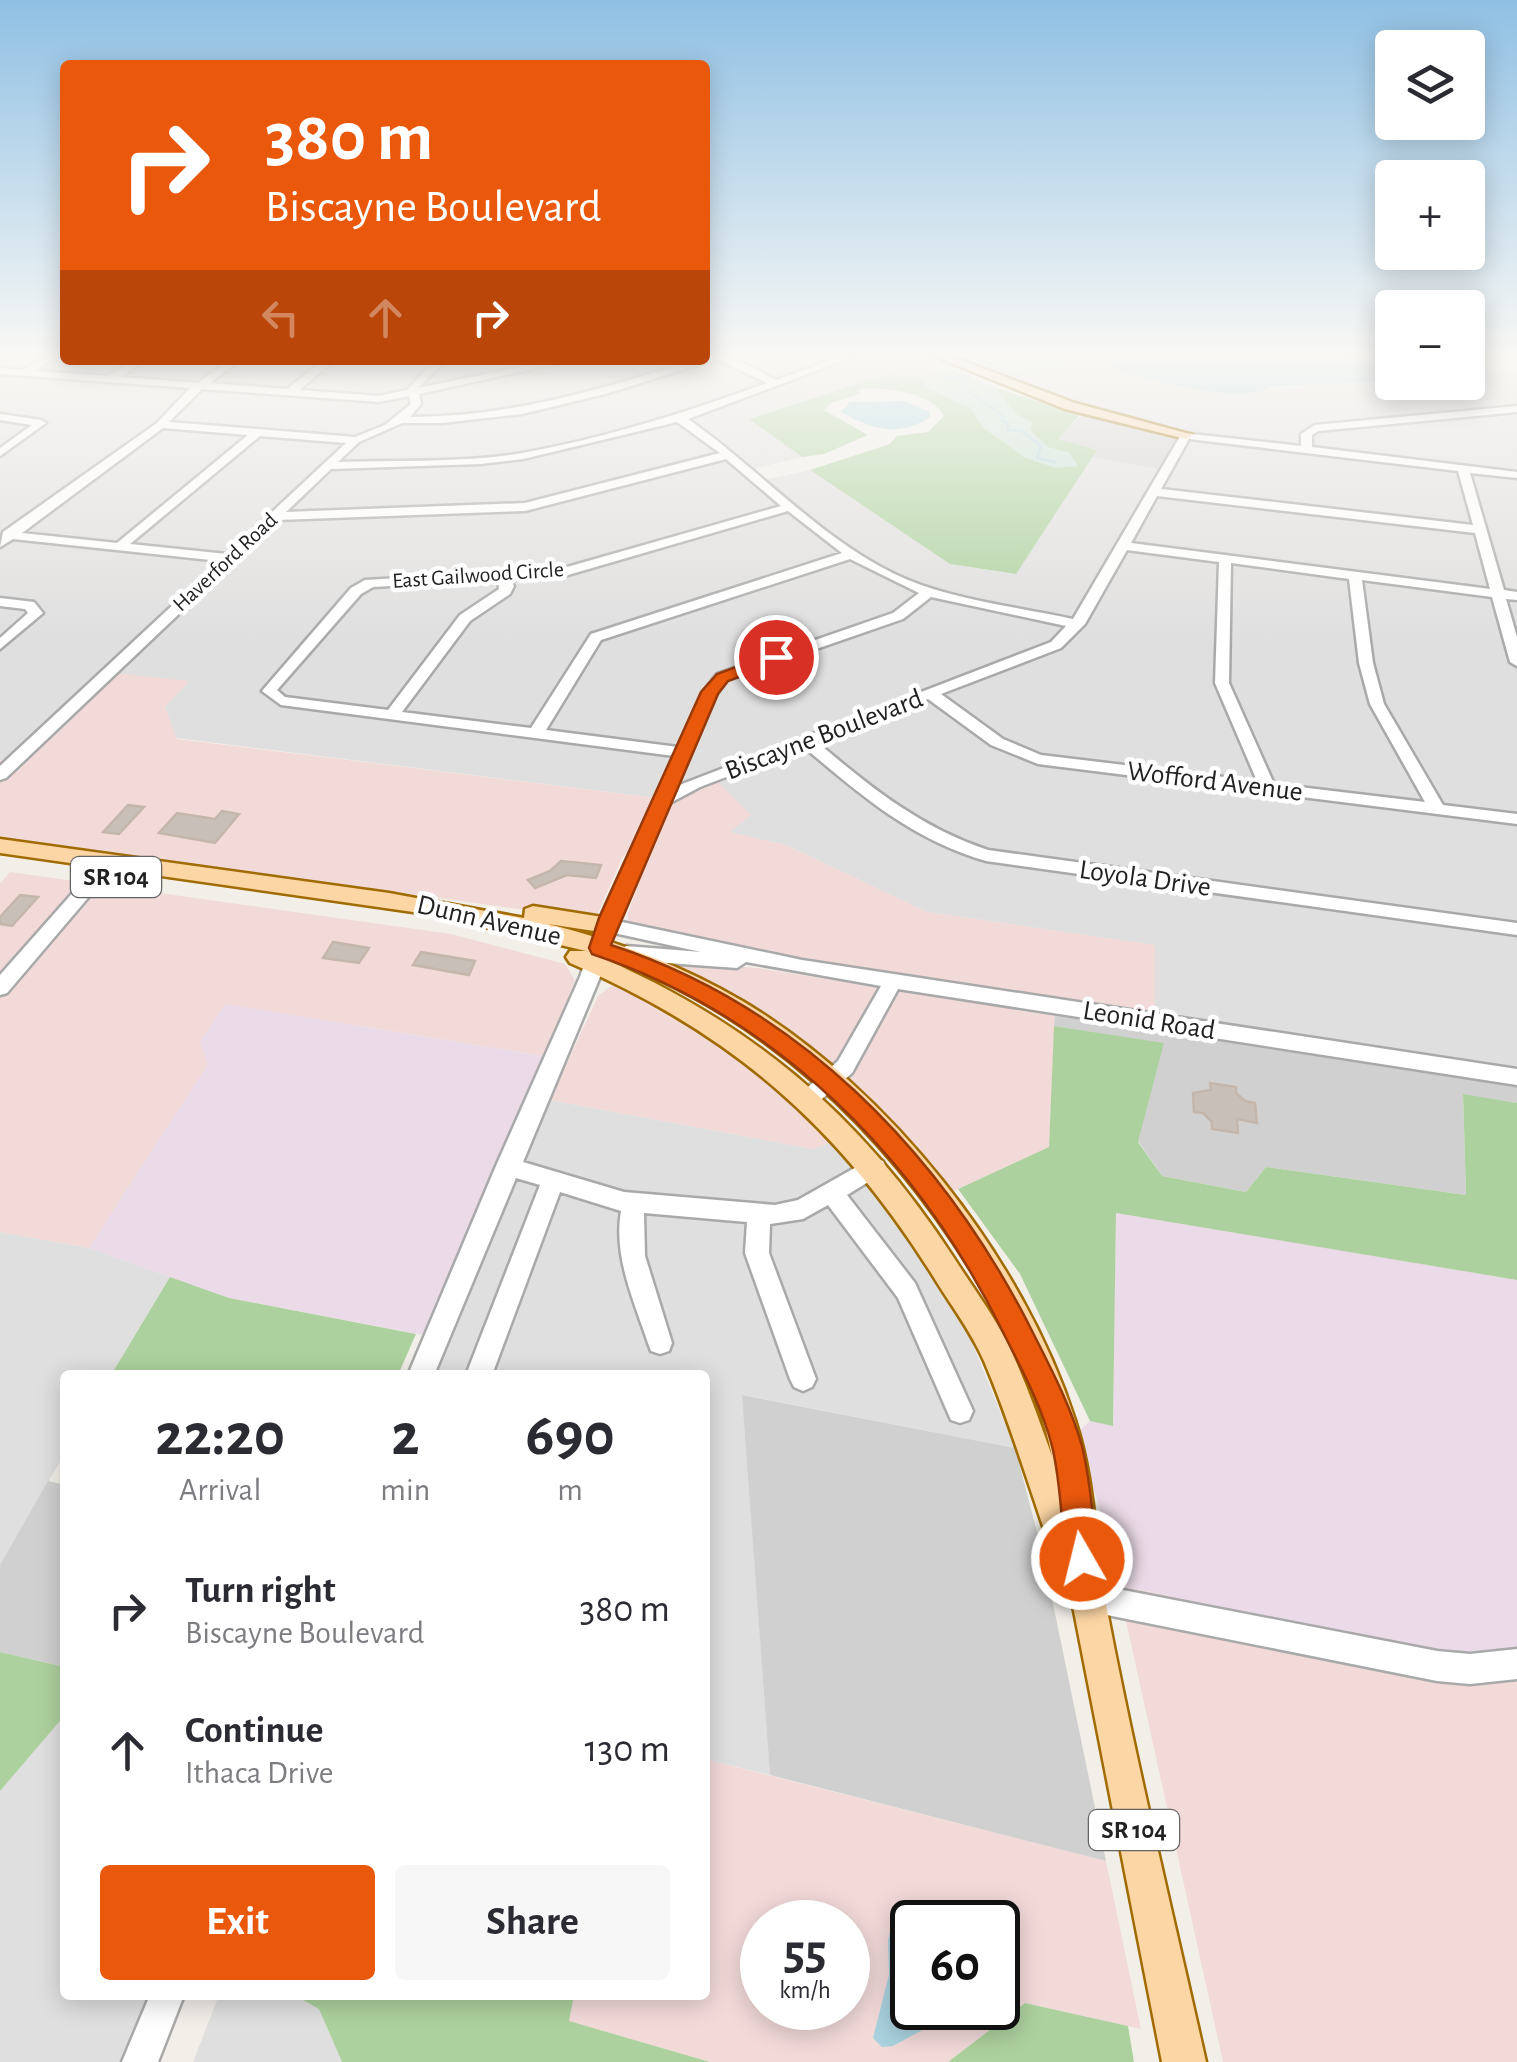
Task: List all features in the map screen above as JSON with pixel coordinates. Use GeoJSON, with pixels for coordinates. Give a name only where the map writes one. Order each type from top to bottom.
{"type":"FeatureCollection","features":[{"type":"Feature","properties":{"kind":"main road","name":"Dunn Avenue"},"geometry":{"type":"LineString","coordinates":[[0,846],[352,895],[398,911],[501,934],[600,946],[891,1140],[970,1244],[1014,1320],[1067,1446],[1087,1597],[1184,2062]]}},
{"type":"Feature","properties":{"kind":"main road","name":"Dunn Avenue"},"geometry":{"type":"LineString","coordinates":[[0,861],[294,902],[398,911]]}},
{"type":"Feature","properties":{"kind":"main road"},"geometry":{"type":"LineString","coordinates":[[98,875],[149,867]]}},
{"type":"Feature","properties":{"kind":"main road"},"geometry":{"type":"LineString","coordinates":[[294,902],[337,900],[352,895]]}},
{"type":"Feature","properties":{"kind":"main road"},"geometry":{"type":"LineString","coordinates":[[398,911],[413,898],[600,946]]}},
{"type":"Feature","properties":{"kind":"main road","name":"Dunn Avenue"},"geometry":{"type":"LineString","coordinates":[[819,1089],[938,1256],[996,1354],[1087,1597]]}},
{"type":"Feature","properties":{"kind":"main road"},"geometry":{"type":"LineString","coordinates":[[938,1256],[970,1244]]}},
{"type":"Feature","properties":{"kind":"street"},"geometry":{"type":"LineString","coordinates":[[4,538],[125,451]]}},
{"type":"Feature","properties":{"kind":"street"},"geometry":{"type":"LineString","coordinates":[[119,547],[235,451]]}},
{"type":"Feature","properties":{"kind":"street","name":"Haverford Road"},"geometry":{"type":"LineString","coordinates":[[0,776],[343,451]]}},
{"type":"Feature","properties":{"kind":"street"},"geometry":{"type":"LineString","coordinates":[[327,466],[510,458],[539,451]]}},
{"type":"Feature","properties":{"kind":"street"},"geometry":{"type":"LineString","coordinates":[[727,451],[790,508],[897,580],[1078,624]]}},
{"type":"Feature","properties":{"kind":"street","name":"Biscayne Boulevard"},"geometry":{"type":"LineString","coordinates":[[663,800],[694,784],[1048,649],[1078,624],[1177,451]]}},
{"type":"Feature","properties":{"kind":"street"},"geometry":{"type":"LineString","coordinates":[[1301,451],[1517,475]]}},
{"type":"Feature","properties":{"kind":"street"},"geometry":{"type":"LineString","coordinates":[[274,516],[516,508],[731,454]]}},
{"type":"Feature","properties":{"kind":"street"},"geometry":{"type":"LineString","coordinates":[[1463,469],[1517,662]]}},
{"type":"Feature","properties":{"kind":"street"},"geometry":{"type":"LineString","coordinates":[[1154,492],[1480,530]]}},
{"type":"Feature","properties":{"kind":"street","name":"East Gailwood Circle"},"geometry":{"type":"LineString","coordinates":[[392,716],[282,701],[270,694],[273,684],[364,585],[504,584],[561,573],[790,508]]}},
{"type":"Feature","properties":{"kind":"street"},"geometry":{"type":"LineString","coordinates":[[4,538],[230,558]]}},
{"type":"Feature","properties":{"kind":"street"},"geometry":{"type":"LineString","coordinates":[[1124,546],[1517,596]]}},
{"type":"Feature","properties":{"kind":"street"},"geometry":{"type":"LineString","coordinates":[[536,733],[596,637],[854,553]]}},
{"type":"Feature","properties":{"kind":"street"},"geometry":{"type":"LineString","coordinates":[[1225,559],[1222,683],[1268,788]]}},
{"type":"Feature","properties":{"kind":"street"},"geometry":{"type":"LineString","coordinates":[[1354,576],[1366,663],[1377,704],[1438,810]]}},
{"type":"Feature","properties":{"kind":"street"},"geometry":{"type":"LineString","coordinates":[[392,716],[466,618],[504,584]]}},
{"type":"Feature","properties":{"kind":"street"},"geometry":{"type":"LineString","coordinates":[[423,1370],[710,692],[722,677],[898,616],[930,591]]}},
{"type":"Feature","properties":{"kind":"street"},"geometry":{"type":"LineString","coordinates":[[0,602],[29,605],[36,613],[0,645]]}},
{"type":"Feature","properties":{"kind":"street","name":"Wofford Avenue"},"geometry":{"type":"LineString","coordinates":[[932,694],[997,742],[1038,759],[1517,819]]}},
{"type":"Feature","properties":{"kind":"street"},"geometry":{"type":"LineString","coordinates":[[392,716],[684,752]]}},
{"type":"Feature","properties":{"kind":"street","name":"Loyola Drive"},"geometry":{"type":"LineString","coordinates":[[807,742],[898,818],[969,850],[1006,860],[1517,930]]}},
{"type":"Feature","properties":{"kind":"street"},"geometry":{"type":"LineString","coordinates":[[0,988],[98,875]]}},
{"type":"Feature","properties":{"kind":"street","name":"Leonid Road"},"geometry":{"type":"LineString","coordinates":[[600,946],[646,957],[782,963],[1517,1078]]}},
{"type":"Feature","properties":{"kind":"street"},"geometry":{"type":"LineString","coordinates":[[819,1089],[845,1067],[893,981]]}},
{"type":"Feature","properties":{"kind":"street"},"geometry":{"type":"LineString","coordinates":[[507,1166],[634,1203],[759,1213],[793,1212],[874,1167]]}},
{"type":"Feature","properties":{"kind":"street"},"geometry":{"type":"LineString","coordinates":[[481,1370],[552,1180]]}},
{"type":"Feature","properties":{"kind":"street"},"geometry":{"type":"LineString","coordinates":[[832,1192],[908,1291],[960,1410]]}},
{"type":"Feature","properties":{"kind":"street"},"geometry":{"type":"LineString","coordinates":[[634,1203],[628,1232],[631,1249],[660,1343]]}},
{"type":"Feature","properties":{"kind":"street"},"geometry":{"type":"LineString","coordinates":[[759,1213],[757,1254],[804,1378]]}},
{"type":"Feature","properties":{"kind":"street"},"geometry":{"type":"LineString","coordinates":[[1087,1597],[1437,1666],[1470,1669],[1517,1664]]}},
{"type":"Feature","properties":{"kind":"street"},"geometry":{"type":"LineString","coordinates":[[140,2062],[165,2000]]}},
{"type":"Feature","properties":{"kind":"shaded area"},"geometry":{"type":"Polygon","coordinates":[[[0,451],[794,451],[802,457],[753,469],[764,480],[810,470],[950,564],[1015,574],[1092,457],[1162,470],[1064,635],[1034,652],[660,792],[657,798],[176,738],[165,707],[188,681],[10,761],[0,760],[0,451]]]}},
{"type":"Feature","properties":{"kind":"shaded area"},"geometry":{"type":"Polygon","coordinates":[[[1096,451],[1173,451],[1162,470],[1092,457],[1096,451]]]}},
{"type":"Feature","properties":{"kind":"shaded area"},"geometry":{"type":"Polygon","coordinates":[[[1182,451],[1292,451],[1517,478],[1517,1067],[1155,1012],[1154,945],[927,912],[786,845],[729,832],[716,780],[1051,653],[1072,640],[1182,451]]]}},
{"type":"Feature","properties":{"kind":"shaded area"},"geometry":{"type":"Polygon","coordinates":[[[1326,451],[1517,451],[1517,472],[1326,451]]]}},
{"type":"Feature","properties":{"kind":"shaded area"},"geometry":{"type":"Polygon","coordinates":[[[105,672],[189,681],[165,707],[177,739],[657,798],[642,834],[622,858],[598,913],[584,918],[0,838],[0,760],[10,761],[105,672]]]}},
{"type":"Feature","properties":{"kind":"shaded area"},"geometry":{"type":"Polygon","coordinates":[[[716,780],[751,815],[730,832],[786,845],[927,912],[1155,945],[1155,1012],[742,949],[630,925],[627,916],[666,808],[680,795],[716,780]]]}},
{"type":"Feature","properties":{"kind":"shaded area"},"geometry":{"type":"Polygon","coordinates":[[[10,872],[451,934],[565,964],[575,980],[544,1056],[355,1025],[209,1063],[89,1248],[0,1232],[0,883],[10,872]]]}},
{"type":"Feature","properties":{"kind":"shaded area"},"geometry":{"type":"Polygon","coordinates":[[[662,961],[758,968],[1055,1016],[1049,1147],[947,1194],[916,1155],[662,961]]]}},
{"type":"Feature","properties":{"kind":"shaded area"},"geometry":{"type":"Polygon","coordinates":[[[622,985],[705,1029],[840,1139],[813,1149],[550,1100],[598,996],[611,986],[622,985]]]}},
{"type":"Feature","properties":{"kind":"shaded area"},"geometry":{"type":"Polygon","coordinates":[[[225,1004],[544,1056],[429,1336],[229,1298],[89,1248],[208,1064],[200,1042],[225,1004]]]}},
{"type":"Feature","properties":{"kind":"shaded area"},"geometry":{"type":"Polygon","coordinates":[[[1055,1016],[1517,1087],[1517,1103],[1463,1095],[1466,1195],[1266,1167],[1246,1192],[1162,1176],[1138,1141],[1163,1044],[1054,1026],[1055,1016]]]}},
{"type":"Feature","properties":{"kind":"shaded area"},"geometry":{"type":"Polygon","coordinates":[[[550,1100],[813,1149],[840,1139],[921,1245],[966,1328],[1015,1448],[743,1395],[770,1775],[710,1760],[710,1370],[433,1370],[528,1137],[550,1100]]]}},
{"type":"Feature","properties":{"kind":"shaded area"},"geometry":{"type":"Polygon","coordinates":[[[1116,1212],[1517,1280],[1517,1649],[1485,1655],[1437,1653],[1118,1585],[1099,1505],[1075,1435],[1090,1421],[1113,1425],[1116,1212]]]}},
{"type":"Feature","properties":{"kind":"shaded area"},"geometry":{"type":"Polygon","coordinates":[[[0,1232],[89,1248],[170,1277],[114,1370],[60,1370],[60,1462],[0,1565],[0,1232]]]}},
{"type":"Feature","properties":{"kind":"shaded area"},"geometry":{"type":"Polygon","coordinates":[[[742,1395],[1015,1448],[1043,1555],[1106,1861],[770,1775],[742,1395]]]}},
{"type":"Feature","properties":{"kind":"shaded area"},"geometry":{"type":"Polygon","coordinates":[[[48,1481],[60,1484],[60,1666],[0,1652],[0,1565],[48,1481]]]}},
{"type":"Feature","properties":{"kind":"shaded area"},"geometry":{"type":"Polygon","coordinates":[[[1118,1585],[1437,1653],[1485,1655],[1517,1649],[1517,2062],[1223,2062],[1118,1585]]]}},
{"type":"Feature","properties":{"kind":"shaded area"},"geometry":{"type":"Polygon","coordinates":[[[60,1721],[60,2000],[152,2000],[127,2062],[0,2062],[0,1791],[60,1721]]]}},
{"type":"Feature","properties":{"kind":"shaded area"},"geometry":{"type":"Polygon","coordinates":[[[710,1760],[1106,1861],[1141,2029],[1025,2003],[1020,2007],[1020,1900],[890,1900],[890,2030],[990,2030],[948,2062],[710,2062],[568,2021],[573,2000],[710,2000],[710,1760]]]}},
{"type":"Feature","properties":{"kind":"shaded area"},"geometry":{"type":"Polygon","coordinates":[[[217,2000],[303,2000],[319,2009],[342,2062],[193,2062],[217,2000]]]}},
{"type":"Feature","properties":{"kind":"green space"},"geometry":{"type":"Polygon","coordinates":[[[794,451],[830,451],[824,454],[802,457],[794,451]]]}},
{"type":"Feature","properties":{"kind":"green space"},"geometry":{"type":"Polygon","coordinates":[[[868,451],[1017,451],[1026,458],[1070,453],[1062,451],[1096,451],[1016,574],[950,564],[810,470],[868,451]]]}},
{"type":"Feature","properties":{"kind":"green space"},"geometry":{"type":"Polygon","coordinates":[[[1017,451],[1063,451],[1070,453],[1078,466],[1056,468],[1017,451]]]}},
{"type":"Feature","properties":{"kind":"green space"},"geometry":{"type":"Polygon","coordinates":[[[1054,1026],[1164,1043],[1138,1142],[1162,1176],[1246,1192],[1266,1167],[1466,1195],[1463,1094],[1517,1103],[1517,1280],[1116,1213],[1113,1426],[1090,1421],[1020,1274],[958,1189],[1049,1147],[1054,1026]]]}},
{"type":"Feature","properties":{"kind":"green space"},"geometry":{"type":"Polygon","coordinates":[[[170,1277],[229,1298],[416,1334],[400,1370],[114,1370],[170,1277]]]}},
{"type":"Feature","properties":{"kind":"green space"},"geometry":{"type":"Polygon","coordinates":[[[0,1652],[60,1666],[60,1721],[0,1791],[0,1652]]]}},
{"type":"Feature","properties":{"kind":"green space"},"geometry":{"type":"Polygon","coordinates":[[[303,2000],[573,2000],[569,2021],[710,2062],[342,2062],[319,2009],[303,2000]]]}},
{"type":"Feature","properties":{"kind":"green space"},"geometry":{"type":"Polygon","coordinates":[[[1025,2003],[1128,2026],[1134,2062],[948,2062],[990,2030],[1020,2030],[1020,2007],[1025,2003]]]}},
{"type":"Feature","properties":{"kind":"water"},"geometry":{"type":"Polygon","coordinates":[[[890,1932],[890,2030],[922,2030],[893,2046],[882,2047],[873,2038],[889,1975],[890,1932]]]}},
{"type":"Feature","properties":{"kind":"building"},"geometry":{"type":"Polygon","coordinates":[[[128,805],[144,807],[119,834],[103,832],[128,805]]]}},
{"type":"Feature","properties":{"kind":"building"},"geometry":{"type":"Polygon","coordinates":[[[222,811],[239,814],[215,843],[159,833],[177,813],[215,819],[222,811]]]}},
{"type":"Feature","properties":{"kind":"building"},"geometry":{"type":"Polygon","coordinates":[[[561,861],[601,865],[596,878],[567,875],[535,888],[528,880],[550,871],[561,861]]]}},
{"type":"Feature","properties":{"kind":"building"},"geometry":{"type":"Polygon","coordinates":[[[20,895],[38,897],[12,926],[0,924],[0,917],[20,895]]]}},
{"type":"Feature","properties":{"kind":"building"},"geometry":{"type":"Polygon","coordinates":[[[333,942],[369,948],[359,963],[323,958],[333,942]]]}},
{"type":"Feature","properties":{"kind":"building"},"geometry":{"type":"Polygon","coordinates":[[[421,952],[475,961],[469,975],[413,965],[421,952]]]}},
{"type":"Feature","properties":{"kind":"building"},"geometry":{"type":"Polygon","coordinates":[[[1210,1083],[1236,1087],[1236,1093],[1245,1101],[1255,1103],[1257,1123],[1237,1119],[1238,1133],[1212,1129],[1212,1122],[1203,1113],[1194,1112],[1193,1093],[1211,1090],[1210,1083]]]}},
{"type":"Feature","properties":{"kind":"waterway"},"geometry":{"type":"LineString","coordinates":[[1039,451],[1037,458],[1055,462]]}},
{"type":"Feature","properties":{"kind":"route"},"geometry":{"type":"LineString","coordinates":[[776,657],[722,677],[710,692],[609,918],[600,948],[693,985],[775,1036],[857,1105],[924,1179],[986,1268],[1040,1376],[1067,1446],[1082,1559]]}}]}
